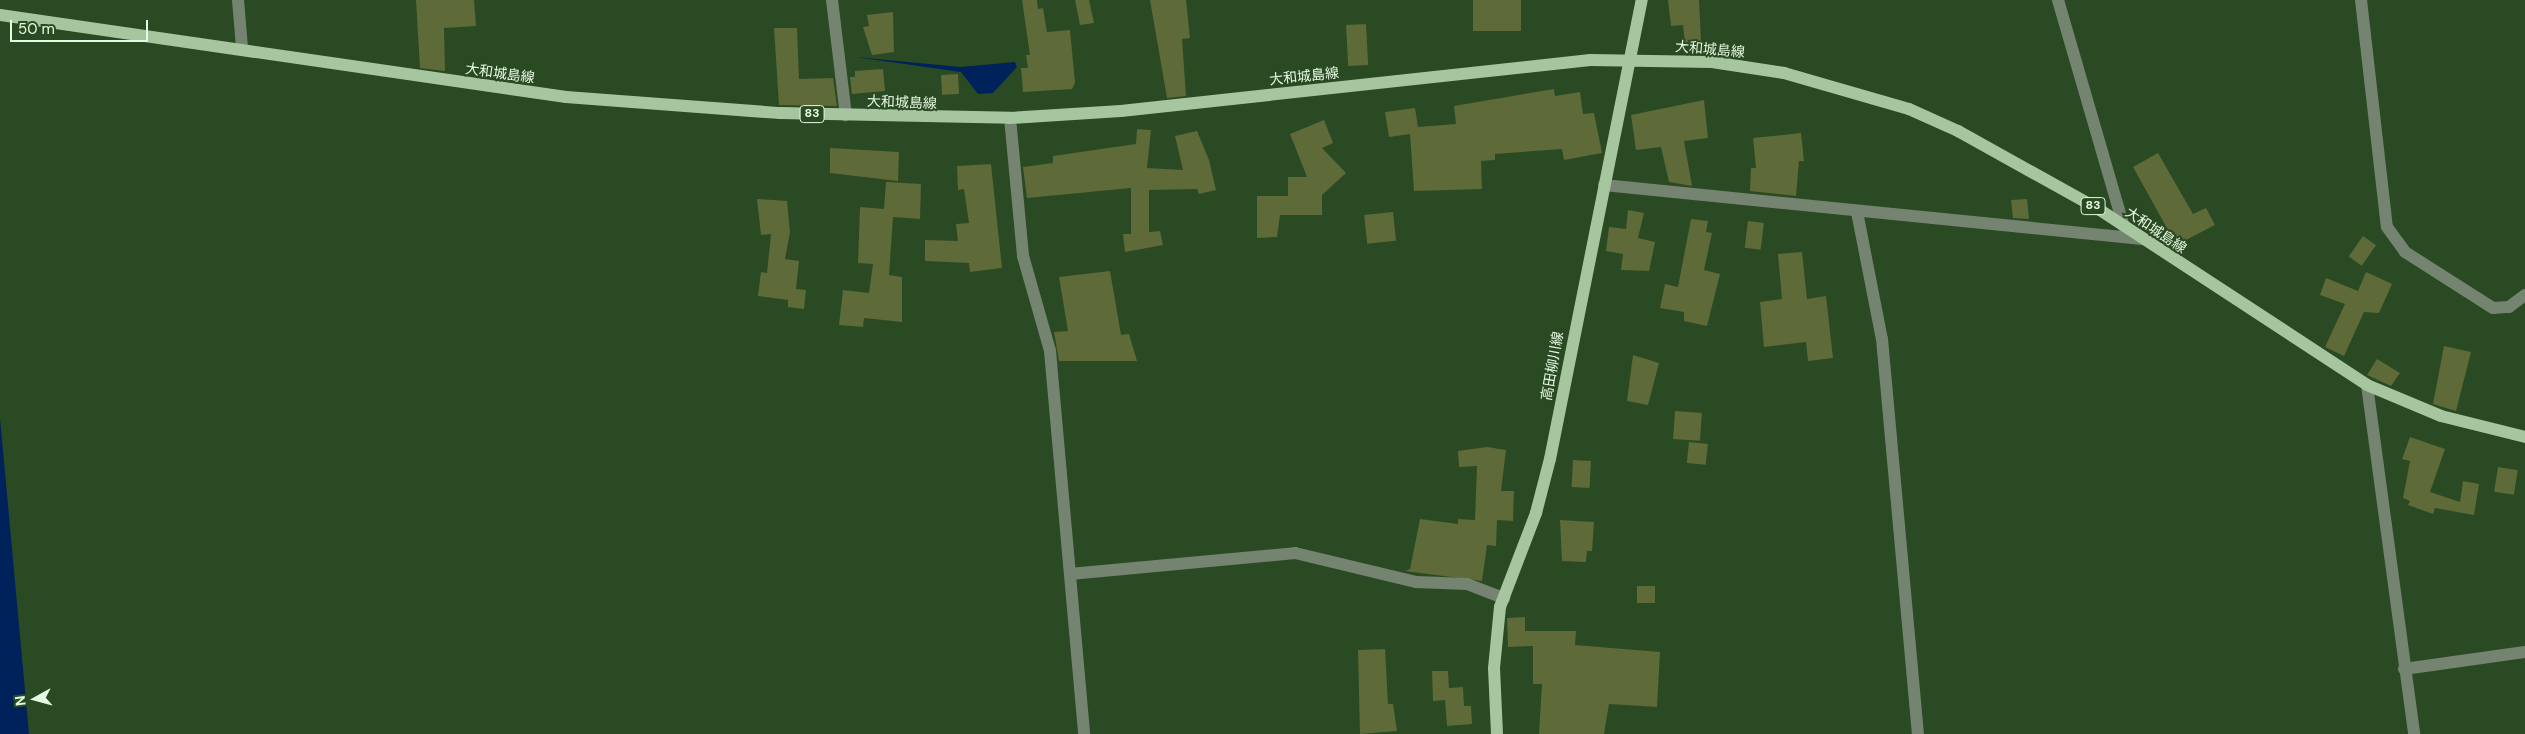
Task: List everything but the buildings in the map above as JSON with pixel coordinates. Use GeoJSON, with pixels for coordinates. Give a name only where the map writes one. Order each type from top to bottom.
{"type":"FeatureCollection","features":[{"type":"Feature","properties":{"kind":"main road","name":"高田柳川線"},"geometry":{"type":"LineString","coordinates":[[1497,734],[1495,636],[1504,598],[1536,513],[1550,459],[1628,59],[1642,0]]}},
{"type":"Feature","properties":{"kind":"main road","name":"大和城島線"},"geometry":{"type":"LineString","coordinates":[[0,15],[242,48],[566,97],[846,115],[1010,118],[1628,59],[1712,62],[1784,73],[1909,109],[2022,163],[2124,226],[2367,384],[2441,416],[2525,437]]}},
{"type":"Feature","properties":{"kind":"street"},"geometry":{"type":"LineString","coordinates":[[238,0],[242,48]]}},
{"type":"Feature","properties":{"kind":"street"},"geometry":{"type":"LineString","coordinates":[[832,0],[846,115]]}},
{"type":"Feature","properties":{"kind":"street"},"geometry":{"type":"LineString","coordinates":[[2058,0],[2124,226]]}},
{"type":"Feature","properties":{"kind":"street"},"geometry":{"type":"LineString","coordinates":[[2361,0],[2386,227],[2406,252],[2493,308],[2508,307],[2525,295]]}},
{"type":"Feature","properties":{"kind":"street"},"geometry":{"type":"LineString","coordinates":[[1010,118],[1023,256],[1050,351],[1084,734]]}},
{"type":"Feature","properties":{"kind":"street"},"geometry":{"type":"LineString","coordinates":[[1604,185],[1857,212],[2142,239]]}},
{"type":"Feature","properties":{"kind":"street"},"geometry":{"type":"LineString","coordinates":[[1857,212],[1882,339],[1918,734]]}},
{"type":"Feature","properties":{"kind":"street"},"geometry":{"type":"LineString","coordinates":[[2367,384],[2414,734]]}},
{"type":"Feature","properties":{"kind":"street"},"geometry":{"type":"LineString","coordinates":[[1070,574],[1295,553],[1416,582],[1467,584],[1504,598]]}},
{"type":"Feature","properties":{"kind":"street"},"geometry":{"type":"LineString","coordinates":[[2404,670],[2525,652]]}},
{"type":"Feature","properties":{"kind":"water"},"geometry":{"type":"Polygon","coordinates":[[[855,57],[961,67],[1015,62],[1017,67],[993,93],[978,94],[961,72],[855,57]]]}},
{"type":"Feature","properties":{"kind":"water"},"geometry":{"type":"Polygon","coordinates":[[[0,418],[29,734],[0,734],[0,418]]]}}]}
